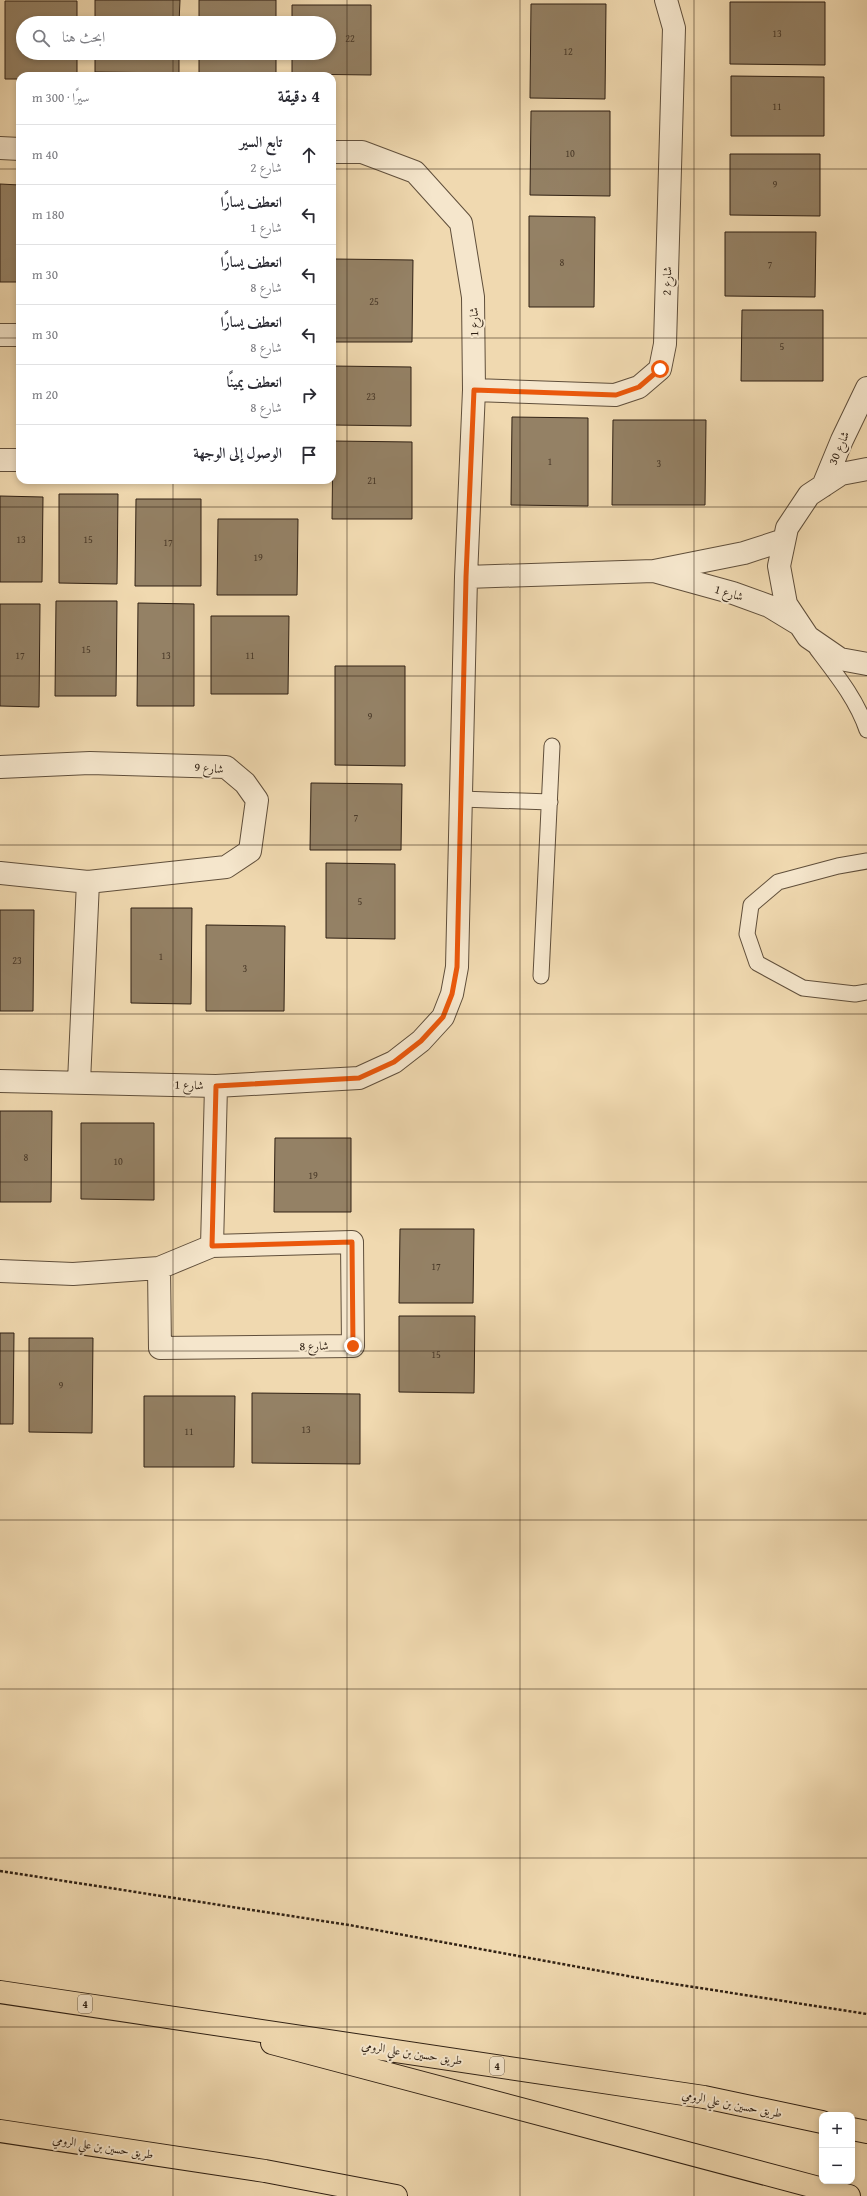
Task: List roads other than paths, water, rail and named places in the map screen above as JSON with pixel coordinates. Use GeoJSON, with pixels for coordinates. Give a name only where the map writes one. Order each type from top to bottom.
{"type":"FeatureCollection","features":[{"type":"Feature","properties":{"kind":"highway","name":"طريق حسين بن علي الرومي"},"geometry":{"type":"LineString","coordinates":[[0,1992],[704,2097],[819,2121]]}},
{"type":"Feature","properties":{"kind":"highway"},"geometry":{"type":"LineString","coordinates":[[170,2017],[849,2196]]}},
{"type":"Feature","properties":{"kind":"highway"},"geometry":{"type":"LineString","coordinates":[[855,2130],[867,2132]]}},
{"type":"Feature","properties":{"kind":"highway","name":"طريق حسين بن علي الرومي"},"geometry":{"type":"LineString","coordinates":[[0,2131],[265,2171],[396,2196]]}},
{"type":"Feature","properties":{"kind":"street","name":"شارع 2"},"geometry":{"type":"LineString","coordinates":[[474,390],[616,395],[639,387],[660,369],[665,344],[674,28],[666,0]]}},
{"type":"Feature","properties":{"kind":"street"},"geometry":{"type":"LineString","coordinates":[[0,148],[16,149]]}},
{"type":"Feature","properties":{"kind":"street","name":"شارع 1"},"geometry":{"type":"LineString","coordinates":[[0,1080],[216,1086],[359,1078],[394,1062],[421,1041],[443,1017],[452,994],[457,967],[466,577],[474,390],[474,298],[461,224],[415,172],[362,152],[336,152]]}},
{"type":"Feature","properties":{"kind":"street"},"geometry":{"type":"LineString","coordinates":[[0,335],[16,335]]}},
{"type":"Feature","properties":{"kind":"street","name":"شارع 30"},"geometry":{"type":"LineString","coordinates":[[823,486],[842,440],[867,388]]}},
{"type":"Feature","properties":{"kind":"street"},"geometry":{"type":"LineString","coordinates":[[0,460],[16,460]]}},
{"type":"Feature","properties":{"kind":"street"},"geometry":{"type":"LineString","coordinates":[[804,630],[786,604],[779,566],[787,528],[809,495],[842,474],[867,469]]}},
{"type":"Feature","properties":{"kind":"street","name":"شارع 1"},"geometry":{"type":"LineString","coordinates":[[466,577],[654,571],[744,553],[784,540]]}},
{"type":"Feature","properties":{"kind":"street","name":"شارع 1"},"geometry":{"type":"LineString","coordinates":[[654,571],[733,593],[770,606],[804,630],[840,659],[867,664]]}},
{"type":"Feature","properties":{"kind":"street","name":"شارع 9"},"geometry":{"type":"LineString","coordinates":[[0,767],[90,763],[226,767],[245,783],[257,800],[250,851],[226,867],[88,882],[0,874]]}},
{"type":"Feature","properties":{"kind":"street"},"geometry":{"type":"LineString","coordinates":[[79,1082],[88,882]]}},
{"type":"Feature","properties":{"kind":"street"},"geometry":{"type":"LineString","coordinates":[[212,1246],[216,1086]]}},
{"type":"Feature","properties":{"kind":"street","name":"شارع 8"},"geometry":{"type":"LineString","coordinates":[[0,1271],[73,1274],[159,1268],[212,1246],[352,1242],[353,1346],[160,1348],[159,1268]]}},
{"type":"Feature","properties":{"kind":"lane"},"geometry":{"type":"LineString","coordinates":[[804,630],[840,680],[863,716],[867,730]]}},
{"type":"Feature","properties":{"kind":"lane"},"geometry":{"type":"LineString","coordinates":[[541,976],[552,746]]}},
{"type":"Feature","properties":{"kind":"lane"},"geometry":{"type":"LineString","coordinates":[[461,799],[550,802]]}},
{"type":"Feature","properties":{"kind":"lane"},"geometry":{"type":"LineString","coordinates":[[867,861],[838,866],[778,882],[751,905],[747,934],[757,963],[803,988],[855,994],[867,992]]}}]}
